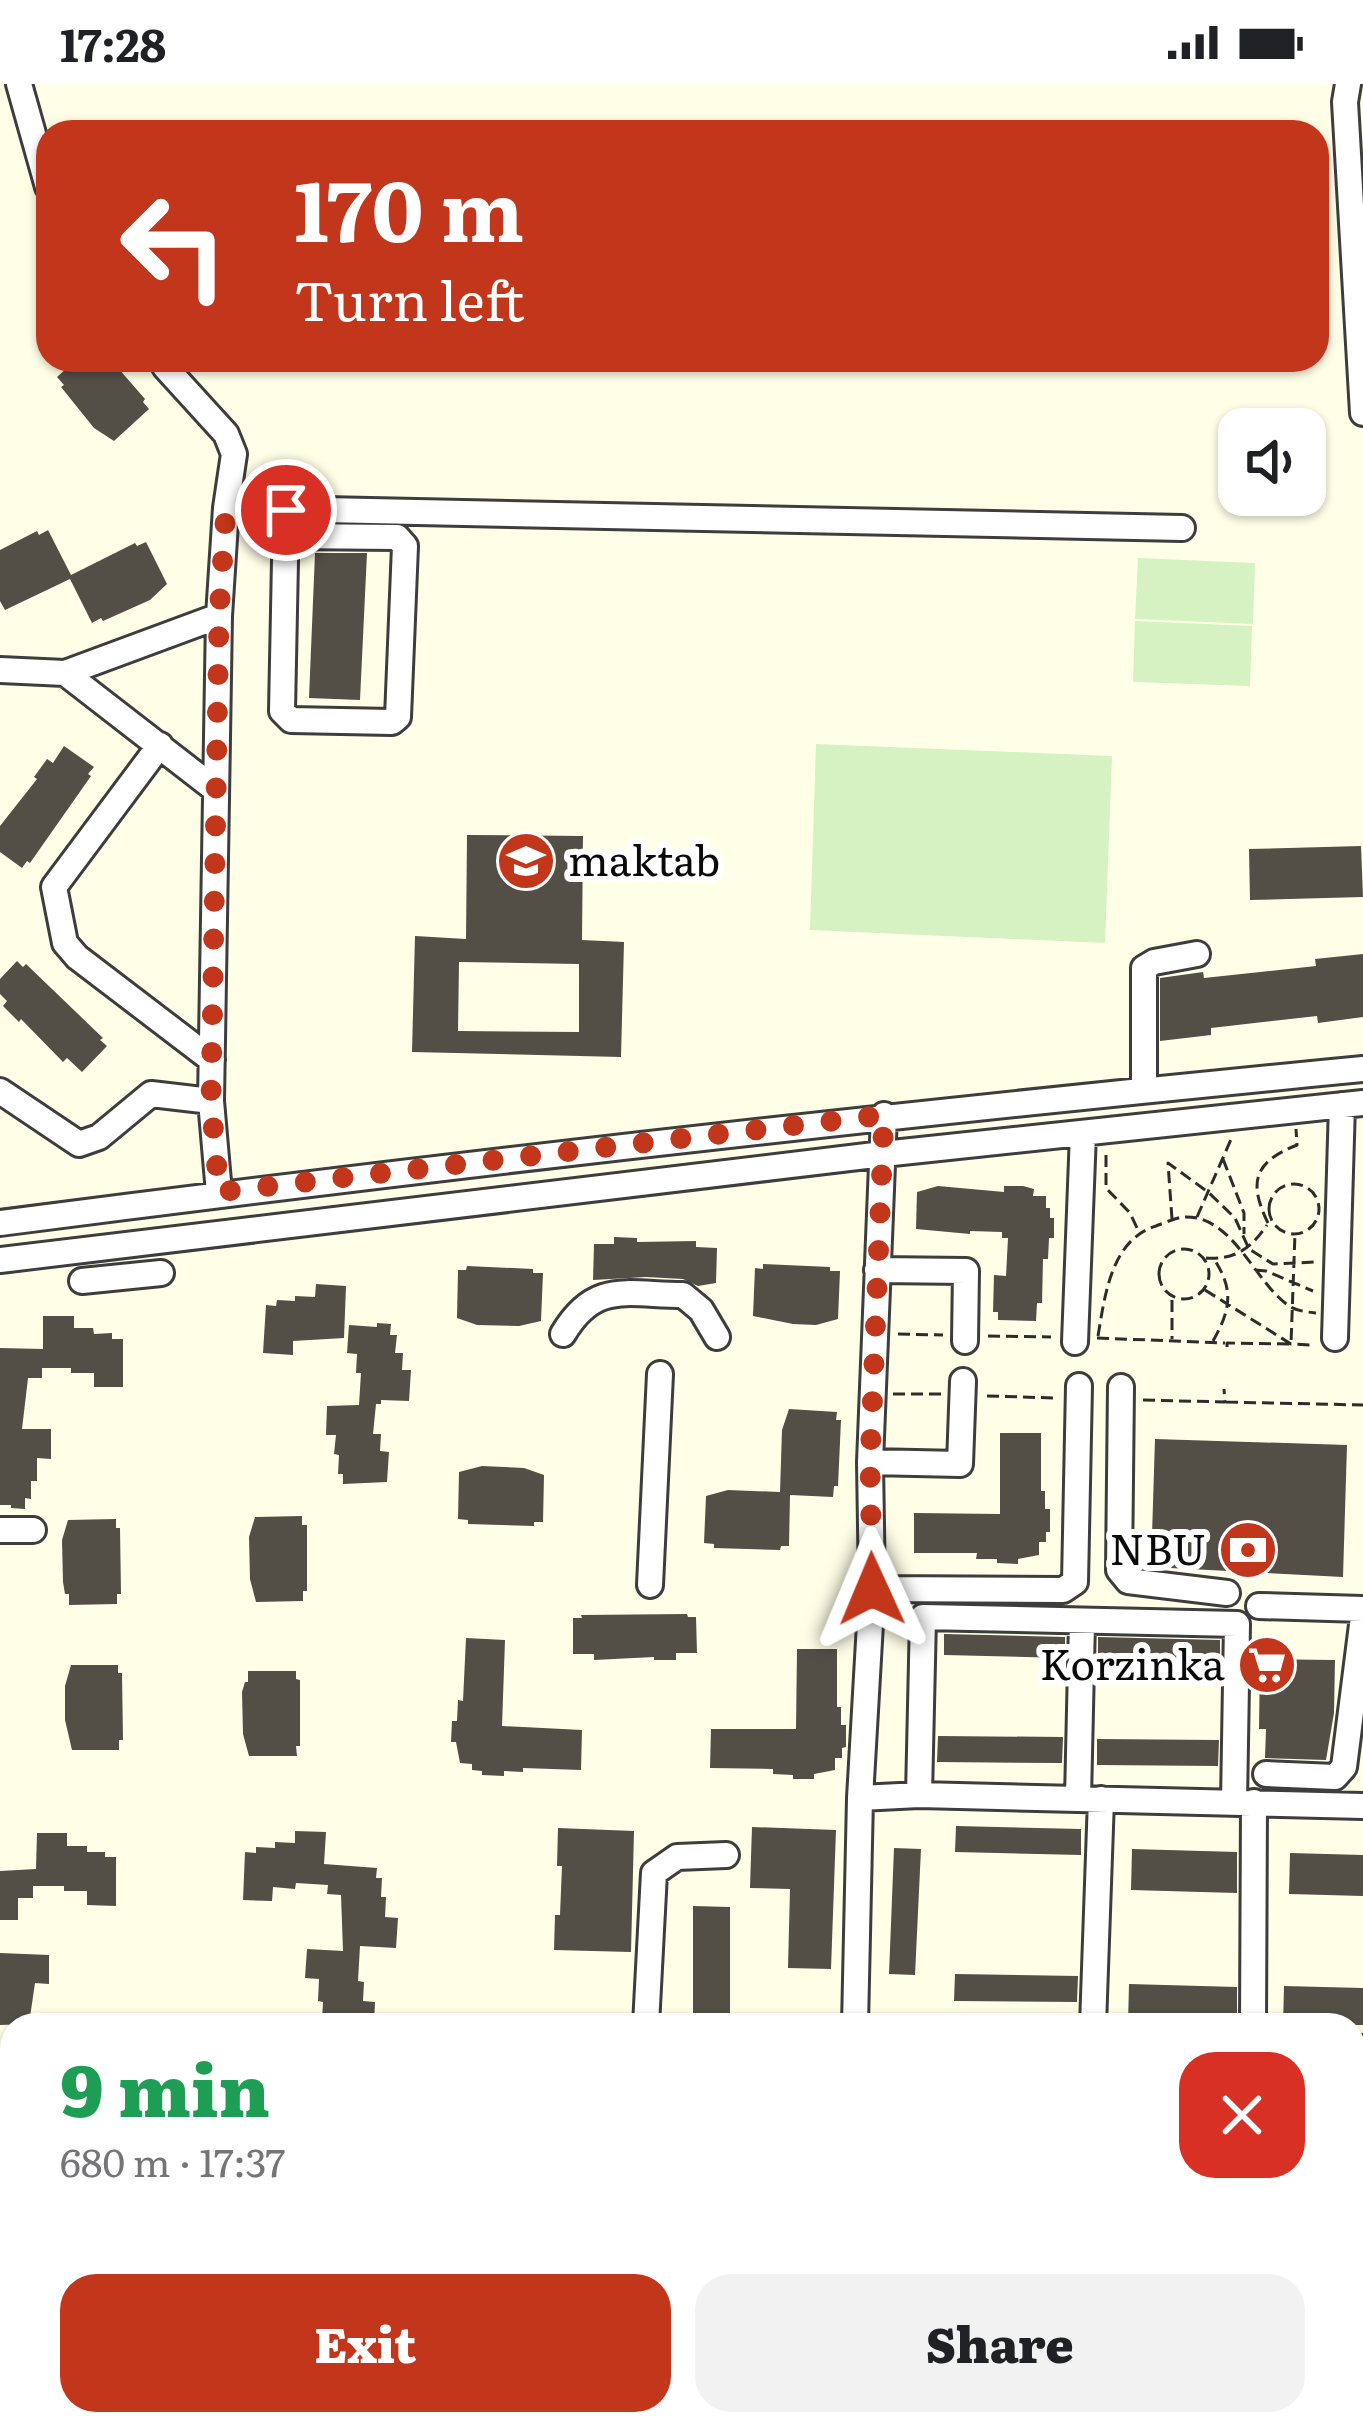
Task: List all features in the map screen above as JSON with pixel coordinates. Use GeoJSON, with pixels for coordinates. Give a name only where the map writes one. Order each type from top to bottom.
{"type":"FeatureCollection","features":[{"type":"Feature","properties":{"kind":"street"},"geometry":{"type":"LineString","coordinates":[[20,84],[36,143]]}},
{"type":"Feature","properties":{"kind":"street"},"geometry":{"type":"LineString","coordinates":[[1348,84],[1345,102],[1363,413]]}},
{"type":"Feature","properties":{"kind":"street"},"geometry":{"type":"LineString","coordinates":[[170,372],[226,434],[234,454],[219,616],[211,1101],[219,1192]]}},
{"type":"Feature","properties":{"kind":"street"},"geometry":{"type":"LineString","coordinates":[[226,508],[1182,528]]}},
{"type":"Feature","properties":{"kind":"street"},"geometry":{"type":"LineString","coordinates":[[286,510],[282,711],[291,720],[392,722],[398,717],[405,546],[397,537],[286,536]]}},
{"type":"Feature","properties":{"kind":"street"},"geometry":{"type":"LineString","coordinates":[[0,670],[65,673],[219,616]]}},
{"type":"Feature","properties":{"kind":"street"},"geometry":{"type":"LineString","coordinates":[[65,673],[216,790]]}},
{"type":"Feature","properties":{"kind":"street"},"geometry":{"type":"LineString","coordinates":[[160,745],[54,887],[65,943],[77,957],[212,1060]]}},
{"type":"Feature","properties":{"kind":"street"},"geometry":{"type":"LineString","coordinates":[[1144,1090],[1144,968],[1197,954]]}},
{"type":"Feature","properties":{"kind":"street"},"geometry":{"type":"LineString","coordinates":[[0,1223],[219,1192],[884,1115],[1363,1069]]}},
{"type":"Feature","properties":{"kind":"street"},"geometry":{"type":"LineString","coordinates":[[0,1091],[80,1144],[99,1137],[151,1094],[211,1101]]}},
{"type":"Feature","properties":{"kind":"street"},"geometry":{"type":"LineString","coordinates":[[0,1260],[883,1154],[1083,1139],[1352,1104],[1336,1316]]}},
{"type":"Feature","properties":{"kind":"street"},"geometry":{"type":"LineString","coordinates":[[855,2013],[884,1115]]}},
{"type":"Feature","properties":{"kind":"street"},"geometry":{"type":"LineString","coordinates":[[1076,1342],[1083,1139]]}},
{"type":"Feature","properties":{"kind":"street"},"geometry":{"type":"LineString","coordinates":[[878,1270],[966,1270],[965,1341]]}},
{"type":"Feature","properties":{"kind":"street"},"geometry":{"type":"LineString","coordinates":[[82,1281],[161,1273]]}},
{"type":"Feature","properties":{"kind":"street"},"geometry":{"type":"LineString","coordinates":[[563,1334],[577,1311],[597,1296],[683,1294],[701,1310],[717,1337]]}},
{"type":"Feature","properties":{"kind":"street"},"geometry":{"type":"LineString","coordinates":[[650,1585],[660,1374]]}},
{"type":"Feature","properties":{"kind":"street"},"geometry":{"type":"LineString","coordinates":[[872,1589],[1063,1591],[1075,1582],[1078,1386]]}},
{"type":"Feature","properties":{"kind":"street"},"geometry":{"type":"LineString","coordinates":[[1121,1387],[1119,1570],[1128,1581],[1227,1593]]}},
{"type":"Feature","properties":{"kind":"street"},"geometry":{"type":"LineString","coordinates":[[870,1462],[960,1463],[963,1388]]}},
{"type":"Feature","properties":{"kind":"street"},"geometry":{"type":"LineString","coordinates":[[1077,1503],[1118,1505]]}},
{"type":"Feature","properties":{"kind":"street"},"geometry":{"type":"LineString","coordinates":[[0,1530],[33,1530]]}},
{"type":"Feature","properties":{"kind":"street"},"geometry":{"type":"LineString","coordinates":[[1259,1606],[1363,1613],[1344,1767],[1334,1777],[1266,1774]]}},
{"type":"Feature","properties":{"kind":"street"},"geometry":{"type":"LineString","coordinates":[[919,1795],[922,1617],[1237,1624],[1253,2013]]}},
{"type":"Feature","properties":{"kind":"street"},"geometry":{"type":"LineString","coordinates":[[1082,1621],[1093,2013]]}},
{"type":"Feature","properties":{"kind":"street"},"geometry":{"type":"LineString","coordinates":[[860,1798],[919,1795],[1363,1806]]}},
{"type":"Feature","properties":{"kind":"street"},"geometry":{"type":"LineString","coordinates":[[647,2013],[654,1873],[677,1857],[726,1855]]}},
{"type":"Feature","properties":{"kind":"path"},"geometry":{"type":"LineString","coordinates":[[1172,1341],[1172,1297],[1159,1278],[1162,1263],[1181,1250],[1214,1259],[1249,1249],[1270,1221],[1274,1194],[1289,1184],[1306,1186],[1318,1199],[1318,1216],[1308,1230],[1283,1231],[1270,1221],[1258,1193],[1265,1160],[1297,1145],[1296,1125]]}},
{"type":"Feature","properties":{"kind":"path"},"geometry":{"type":"LineString","coordinates":[[1196,1220],[1236,1130]]}},
{"type":"Feature","properties":{"kind":"path"},"geometry":{"type":"LineString","coordinates":[[1083,1139],[1107,1156],[1106,1188],[1130,1213],[1138,1231]]}},
{"type":"Feature","properties":{"kind":"path"},"geometry":{"type":"LineString","coordinates":[[1223,1159],[1244,1213],[1244,1235]]}},
{"type":"Feature","properties":{"kind":"path"},"geometry":{"type":"LineString","coordinates":[[1172,1221],[1168,1163],[1208,1192],[1235,1218],[1249,1249],[1273,1264],[1294,1266],[1338,1256]]}},
{"type":"Feature","properties":{"kind":"path"},"geometry":{"type":"LineString","coordinates":[[1196,1220],[1226,1234],[1292,1310],[1336,1316],[1328,1346],[1098,1338],[1110,1276],[1138,1231],[1172,1221],[1196,1220]]}},
{"type":"Feature","properties":{"kind":"path"},"geometry":{"type":"LineString","coordinates":[[1291,1344],[1294,1233]]}},
{"type":"Feature","properties":{"kind":"path"},"geometry":{"type":"LineString","coordinates":[[1172,1297],[1188,1299],[1204,1289],[1209,1271],[1202,1257]]}},
{"type":"Feature","properties":{"kind":"path"},"geometry":{"type":"LineString","coordinates":[[1212,1342],[1230,1306],[1228,1280],[1214,1259]]}},
{"type":"Feature","properties":{"kind":"path"},"geometry":{"type":"LineString","coordinates":[[1253,1270],[1310,1290],[1336,1316]]}},
{"type":"Feature","properties":{"kind":"path"},"geometry":{"type":"LineString","coordinates":[[1204,1289],[1291,1344]]}},
{"type":"Feature","properties":{"kind":"path"},"geometry":{"type":"LineString","coordinates":[[873,1394],[963,1388]]}},
{"type":"Feature","properties":{"kind":"path"},"geometry":{"type":"LineString","coordinates":[[1225,1402],[1363,1405]]}},
{"type":"Feature","properties":{"kind":"green space"},"geometry":{"type":"Polygon","coordinates":[[[1138,558],[1255,563],[1253,624],[1135,619],[1138,558]]]}},
{"type":"Feature","properties":{"kind":"green space"},"geometry":{"type":"Polygon","coordinates":[[[1135,621],[1252,626],[1250,686],[1133,682],[1135,621]]]}},
{"type":"Feature","properties":{"kind":"green space"},"geometry":{"type":"Polygon","coordinates":[[[816,744],[1112,756],[1105,943],[810,930],[816,744]]]}},
{"type":"Feature","properties":{"kind":"building"},"geometry":{"type":"Polygon","coordinates":[[[63,372],[121,372],[149,409],[114,441],[94,428],[57,377],[63,372]]]}},
{"type":"Feature","properties":{"kind":"building"},"geometry":{"type":"Polygon","coordinates":[[[48,530],[71,575],[146,542],[167,584],[150,600],[92,623],[70,579],[5,610],[0,601],[0,550],[48,530]]]}},
{"type":"Feature","properties":{"kind":"building"},"geometry":{"type":"Polygon","coordinates":[[[315,553],[367,553],[360,700],[309,698],[315,553]]]}},
{"type":"Feature","properties":{"kind":"building"},"geometry":{"type":"Polygon","coordinates":[[[64,746],[94,767],[91,776],[22,868],[0,852],[0,826],[47,759],[53,763],[64,746]]]}},
{"type":"Feature","properties":{"kind":"building"},"geometry":{"type":"Polygon","coordinates":[[[467,835],[583,836],[582,940],[624,942],[621,1057],[412,1052],[415,936],[466,939],[467,835]],[[459,962],[458,1031],[579,1032],[579,964],[459,962]]]}},
{"type":"Feature","properties":{"kind":"building"},"geometry":{"type":"Polygon","coordinates":[[[1361,846],[1363,897],[1250,900],[1249,849],[1361,846]]]}},
{"type":"Feature","properties":{"kind":"building"},"geometry":{"type":"Polygon","coordinates":[[[1363,954],[1363,1017],[1318,1023],[1317,1016],[1211,1028],[1211,1035],[1160,1041],[1160,978],[1316,966],[1315,959],[1363,954]]]}},
{"type":"Feature","properties":{"kind":"building"},"geometry":{"type":"Polygon","coordinates":[[[17,961],[23,967],[26,964],[103,1038],[107,1046],[82,1072],[67,1058],[63,1062],[3,1006],[7,1001],[0,994],[0,979],[17,961]]]}},
{"type":"Feature","properties":{"kind":"building"},"geometry":{"type":"Polygon","coordinates":[[[938,1186],[1004,1192],[1004,1186],[1023,1186],[1034,1189],[1033,1196],[1046,1196],[1046,1208],[1054,1218],[1054,1238],[1049,1238],[1048,1259],[1043,1259],[1042,1303],[1037,1303],[1036,1321],[998,1320],[998,1312],[993,1312],[994,1275],[1006,1276],[1008,1238],[1002,1238],[1002,1232],[916,1229],[917,1192],[938,1186]]]}},
{"type":"Feature","properties":{"kind":"building"},"geometry":{"type":"Polygon","coordinates":[[[614,1237],[637,1238],[637,1242],[696,1241],[696,1247],[717,1248],[716,1283],[698,1286],[683,1279],[646,1277],[593,1280],[594,1244],[614,1244],[614,1237]]]}},
{"type":"Feature","properties":{"kind":"building"},"geometry":{"type":"Polygon","coordinates":[[[763,1264],[840,1271],[838,1319],[816,1325],[753,1316],[755,1268],[763,1269],[763,1264]]]}},
{"type":"Feature","properties":{"kind":"building"},"geometry":{"type":"Polygon","coordinates":[[[467,1266],[543,1273],[541,1321],[519,1326],[477,1325],[457,1318],[458,1270],[467,1266]]]}},
{"type":"Feature","properties":{"kind":"building"},"geometry":{"type":"Polygon","coordinates":[[[316,1284],[346,1286],[344,1338],[293,1341],[293,1355],[263,1353],[266,1305],[295,1301],[295,1296],[315,1297],[316,1284]]]}},
{"type":"Feature","properties":{"kind":"building"},"geometry":{"type":"Polygon","coordinates":[[[43,1316],[74,1316],[74,1328],[93,1328],[94,1334],[112,1333],[112,1339],[123,1339],[123,1387],[94,1387],[94,1373],[71,1373],[71,1368],[42,1368],[42,1378],[28,1378],[22,1429],[51,1429],[51,1459],[37,1458],[37,1481],[31,1481],[31,1499],[25,1498],[25,1509],[11,1508],[0,1505],[0,1348],[43,1349],[43,1316]]]}},
{"type":"Feature","properties":{"kind":"building"},"geometry":{"type":"Polygon","coordinates":[[[377,1323],[391,1324],[390,1335],[397,1335],[395,1353],[403,1353],[402,1370],[411,1370],[409,1401],[376,1404],[373,1434],[381,1434],[380,1451],[389,1452],[387,1482],[343,1484],[339,1455],[334,1454],[336,1435],[326,1435],[327,1406],[359,1405],[361,1373],[356,1373],[357,1354],[347,1353],[349,1325],[377,1327],[377,1323]]]}},
{"type":"Feature","properties":{"kind":"building"},"geometry":{"type":"Polygon","coordinates":[[[789,1409],[837,1412],[836,1420],[841,1420],[838,1486],[834,1486],[833,1497],[790,1495],[789,1546],[780,1550],[714,1548],[704,1543],[706,1496],[728,1490],[780,1492],[782,1430],[789,1409]]]}},
{"type":"Feature","properties":{"kind":"building"},"geometry":{"type":"Polygon","coordinates":[[[1000,1433],[1041,1433],[1041,1491],[1045,1491],[1045,1509],[1050,1509],[1050,1532],[1046,1532],[1046,1542],[1039,1542],[1039,1555],[1018,1559],[1018,1564],[976,1559],[977,1553],[914,1553],[914,1513],[1000,1514],[1000,1433]]]}},
{"type":"Feature","properties":{"kind":"building"},"geometry":{"type":"Polygon","coordinates":[[[1155,1439],[1347,1445],[1343,1577],[1151,1567],[1155,1439]]]}},
{"type":"Feature","properties":{"kind":"building"},"geometry":{"type":"Polygon","coordinates":[[[482,1466],[524,1468],[544,1475],[543,1522],[534,1522],[534,1526],[468,1524],[458,1519],[459,1472],[482,1466]]]}},
{"type":"Feature","properties":{"kind":"building"},"geometry":{"type":"Polygon","coordinates":[[[302,1516],[302,1525],[307,1525],[303,1601],[256,1602],[249,1537],[255,1517],[302,1516]]]}},
{"type":"Feature","properties":{"kind":"building"},"geometry":{"type":"Polygon","coordinates":[[[116,1519],[121,1594],[117,1594],[117,1604],[69,1605],[62,1540],[68,1520],[116,1519]]]}},
{"type":"Feature","properties":{"kind":"building"},"geometry":{"type":"Polygon","coordinates":[[[581,1615],[696,1617],[697,1653],[676,1653],[676,1660],[594,1660],[594,1654],[573,1654],[573,1618],[581,1615]]]}},
{"type":"Feature","properties":{"kind":"building"},"geometry":{"type":"Polygon","coordinates":[[[944,1634],[1065,1637],[1065,1658],[944,1655],[944,1634]]]}},
{"type":"Feature","properties":{"kind":"building"},"geometry":{"type":"Polygon","coordinates":[[[1098,1637],[1220,1640],[1220,1664],[1098,1661],[1098,1637]]]}},
{"type":"Feature","properties":{"kind":"building"},"geometry":{"type":"Polygon","coordinates":[[[466,1638],[505,1640],[502,1726],[582,1730],[581,1770],[523,1768],[523,1772],[504,1771],[504,1776],[482,1775],[472,1770],[472,1764],[460,1763],[456,1742],[451,1742],[452,1721],[457,1721],[458,1700],[463,1701],[466,1638]]]}},
{"type":"Feature","properties":{"kind":"building"},"geometry":{"type":"Polygon","coordinates":[[[797,1649],[837,1649],[837,1707],[841,1707],[841,1725],[846,1725],[846,1747],[842,1758],[835,1758],[835,1770],[814,1774],[814,1779],[793,1779],[793,1775],[773,1774],[773,1769],[710,1768],[711,1729],[796,1729],[797,1649]]]}},
{"type":"Feature","properties":{"kind":"building"},"geometry":{"type":"Polygon","coordinates":[[[1260,1659],[1335,1660],[1334,1713],[1326,1760],[1265,1758],[1266,1729],[1259,1729],[1260,1659]]]}},
{"type":"Feature","properties":{"kind":"building"},"geometry":{"type":"Polygon","coordinates":[[[71,1665],[118,1665],[123,1740],[119,1740],[119,1750],[72,1750],[65,1720],[65,1686],[71,1665]]]}},
{"type":"Feature","properties":{"kind":"building"},"geometry":{"type":"Polygon","coordinates":[[[248,1671],[296,1671],[300,1680],[297,1756],[249,1756],[242,1692],[248,1671]]]}},
{"type":"Feature","properties":{"kind":"building"},"geometry":{"type":"Polygon","coordinates":[[[938,1736],[1063,1737],[1062,1763],[937,1762],[938,1736]]]}},
{"type":"Feature","properties":{"kind":"building"},"geometry":{"type":"Polygon","coordinates":[[[1097,1739],[1219,1740],[1218,1766],[1097,1765],[1097,1739]]]}},
{"type":"Feature","properties":{"kind":"building"},"geometry":{"type":"Polygon","coordinates":[[[956,1826],[1081,1829],[1081,1855],[955,1852],[956,1826]]]}},
{"type":"Feature","properties":{"kind":"building"},"geometry":{"type":"Polygon","coordinates":[[[752,1827],[836,1830],[831,1969],[788,1968],[790,1889],[750,1888],[752,1827]]]}},
{"type":"Feature","properties":{"kind":"building"},"geometry":{"type":"Polygon","coordinates":[[[558,1828],[634,1831],[631,1952],[554,1950],[562,1866],[557,1866],[558,1828]]]}},
{"type":"Feature","properties":{"kind":"building"},"geometry":{"type":"Polygon","coordinates":[[[295,1831],[326,1832],[324,1864],[377,1868],[376,1878],[382,1878],[385,1917],[398,1918],[396,1948],[360,1946],[358,1981],[364,1982],[363,2001],[375,2002],[375,2013],[322,2013],[319,1979],[305,1978],[307,1949],[343,1951],[341,1895],[327,1894],[328,1885],[296,1883],[295,1889],[273,1887],[272,1901],[243,1900],[245,1852],[275,1848],[275,1842],[295,1843],[295,1831]]]}},
{"type":"Feature","properties":{"kind":"building"},"geometry":{"type":"Polygon","coordinates":[[[37,1833],[67,1833],[67,1846],[87,1846],[87,1852],[116,1857],[116,1906],[87,1905],[87,1891],[33,1886],[33,1898],[18,1898],[18,1920],[0,1920],[0,1871],[36,1869],[37,1833]]]}},
{"type":"Feature","properties":{"kind":"building"},"geometry":{"type":"Polygon","coordinates":[[[894,1848],[921,1849],[915,1975],[889,1974],[894,1848]]]}},
{"type":"Feature","properties":{"kind":"building"},"geometry":{"type":"Polygon","coordinates":[[[1132,1849],[1237,1852],[1237,1893],[1131,1890],[1132,1849]]]}},
{"type":"Feature","properties":{"kind":"building"},"geometry":{"type":"Polygon","coordinates":[[[1290,1853],[1363,1855],[1363,1896],[1289,1894],[1290,1853]]]}},
{"type":"Feature","properties":{"kind":"building"},"geometry":{"type":"Polygon","coordinates":[[[693,1906],[730,1907],[730,2013],[693,2013],[693,1906]]]}},
{"type":"Feature","properties":{"kind":"building"},"geometry":{"type":"Polygon","coordinates":[[[0,1953],[49,1955],[49,1984],[35,1983],[31,2013],[0,2013],[0,1953]]]}},
{"type":"Feature","properties":{"kind":"building"},"geometry":{"type":"Polygon","coordinates":[[[955,1974],[1078,1976],[1077,2002],[954,2001],[955,1974]]]}},
{"type":"Feature","properties":{"kind":"building"},"geometry":{"type":"Polygon","coordinates":[[[1129,1984],[1237,1987],[1237,2013],[1128,2013],[1129,1984]]]}},
{"type":"Feature","properties":{"kind":"building"},"geometry":{"type":"Polygon","coordinates":[[[1284,1986],[1363,1988],[1363,2013],[1283,2013],[1284,1986]]]}},
{"type":"Feature","properties":{"kind":"place","name":"maktab"},"geometry":{"type":"Point","coordinates":[526,861]}},
{"type":"Feature","properties":{"kind":"place","name":"NBU"},"geometry":{"type":"Point","coordinates":[1248,1550]}},
{"type":"Feature","properties":{"kind":"place","name":"Korzinka"},"geometry":{"type":"Point","coordinates":[1267,1665]}},
{"type":"Feature","properties":{"kind":"route"},"geometry":{"type":"LineString","coordinates":[[286,510],[226,508],[219,616],[211,1101],[219,1192],[884,1115],[870,1462],[872,1589]]}}]}
